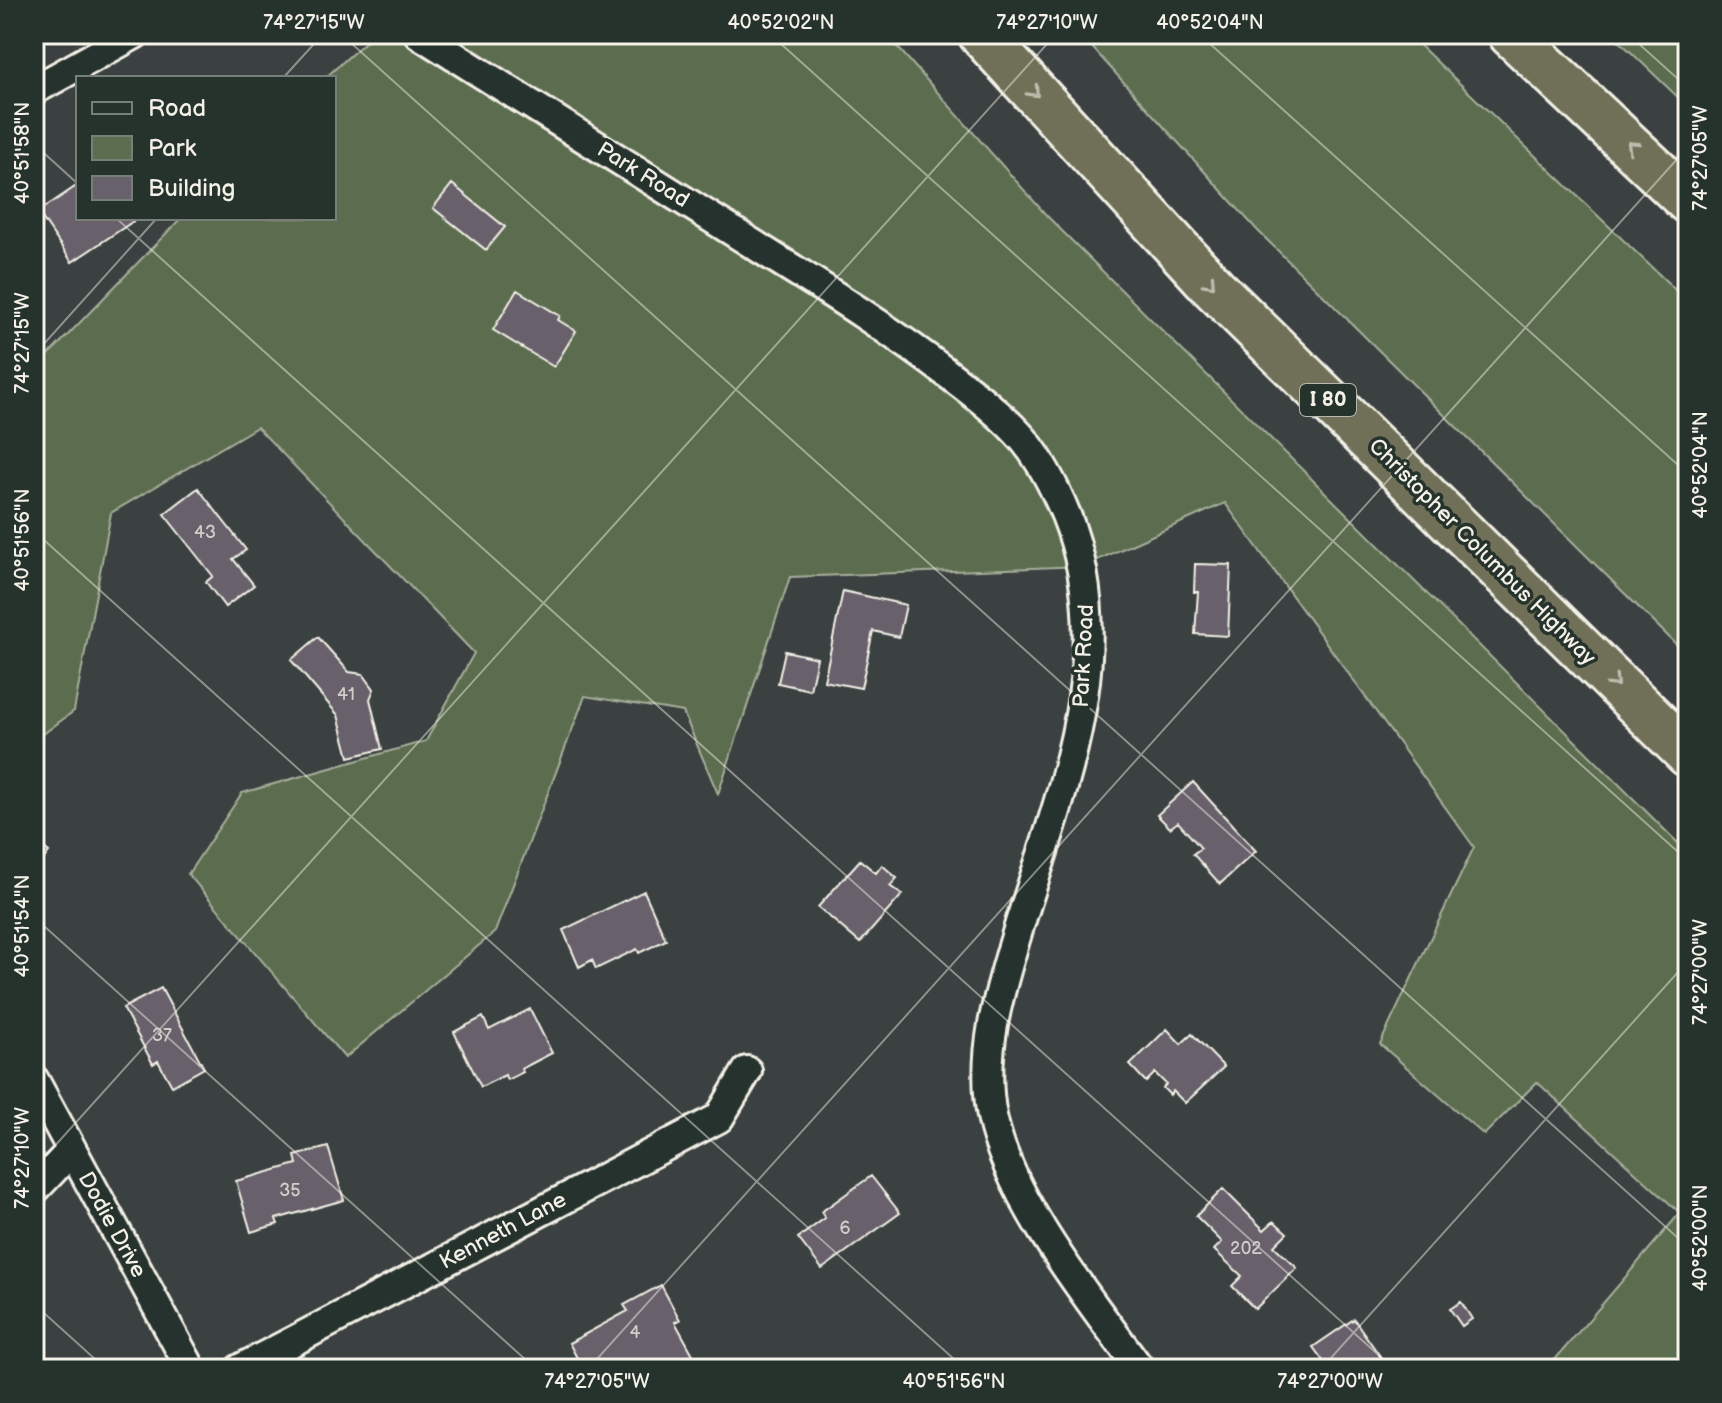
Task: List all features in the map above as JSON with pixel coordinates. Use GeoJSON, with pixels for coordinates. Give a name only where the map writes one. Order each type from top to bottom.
{"type":"FeatureCollection","features":[{"type":"Feature","properties":{"kind":"highway","name":"Christopher Columbus Highway"},"geometry":{"type":"LineString","coordinates":[[981,34],[1214,288],[1688,754]]}},
{"type":"Feature","properties":{"kind":"highway"},"geometry":{"type":"LineString","coordinates":[[1511,34],[1688,201]]}},
{"type":"Feature","properties":{"kind":"street"},"geometry":{"type":"LineString","coordinates":[[34,90],[135,34]]}},
{"type":"Feature","properties":{"kind":"street","name":"Park Road"},"geometry":{"type":"LineString","coordinates":[[419,34],[920,352],[982,401],[1024,440],[1051,479],[1075,538],[1087,585],[1089,636],[1084,699],[1069,768],[1004,974],[990,1041],[988,1085],[993,1118],[1011,1172],[1038,1222],[1140,1369]]}},
{"type":"Feature","properties":{"kind":"street","name":"Kenneth Lane"},"geometry":{"type":"LineString","coordinates":[[240,1369],[719,1118],[747,1071]]}},
{"type":"Feature","properties":{"kind":"street","name":"Dodie Drive"},"geometry":{"type":"LineString","coordinates":[[34,1080],[191,1369]]}},
{"type":"Feature","properties":{"kind":"street"},"geometry":{"type":"LineString","coordinates":[[34,1190],[72,1150]]}},
{"type":"Feature","properties":{"kind":"green space"},"geometry":{"type":"Polygon","coordinates":[[[374,34],[886,34],[1047,216],[1688,853],[1688,1369],[1547,1369],[1680,1213],[1537,1082],[1484,1135],[1380,1044],[1474,847],[1225,503],[1084,566],[790,577],[718,794],[683,712],[585,696],[495,932],[345,1058],[188,874],[242,793],[426,741],[474,653],[257,427],[111,513],[74,711],[34,741],[34,370],[179,220],[336,220],[336,76],[327,76],[374,34]]]}},
{"type":"Feature","properties":{"kind":"green space"},"geometry":{"type":"Polygon","coordinates":[[[1080,34],[1408,34],[1688,302],[1688,656],[1258,231],[1080,34]]]}},
{"type":"Feature","properties":{"kind":"green space"},"geometry":{"type":"Polygon","coordinates":[[[1612,34],[1688,34],[1688,107],[1612,34]]]}},
{"type":"Feature","properties":{"kind":"building"},"geometry":{"type":"Polygon","coordinates":[[[452,184],[505,227],[486,250],[433,208],[452,184]]]}},
{"type":"Feature","properties":{"kind":"building"},"geometry":{"type":"Polygon","coordinates":[[[76,186],[76,220],[135,220],[72,262],[38,212],[76,186]]]}},
{"type":"Feature","properties":{"kind":"building"},"geometry":{"type":"Polygon","coordinates":[[[517,290],[560,316],[558,320],[576,331],[554,367],[493,330],[517,290]]]}},
{"type":"Feature","properties":{"kind":"building"},"geometry":{"type":"Polygon","coordinates":[[[198,488],[246,550],[233,559],[254,585],[225,607],[206,582],[213,576],[164,514],[198,488]]]}},
{"type":"Feature","properties":{"kind":"building"},"geometry":{"type":"Polygon","coordinates":[[[1195,564],[1231,565],[1228,636],[1195,634],[1198,592],[1194,592],[1195,564]]]}},
{"type":"Feature","properties":{"kind":"building"},"geometry":{"type":"Polygon","coordinates":[[[843,591],[906,605],[899,637],[873,631],[861,688],[824,681],[843,591]]]}},
{"type":"Feature","properties":{"kind":"building"},"geometry":{"type":"Polygon","coordinates":[[[318,637],[349,672],[363,674],[374,689],[370,699],[382,749],[349,757],[338,715],[291,660],[318,637]]]}},
{"type":"Feature","properties":{"kind":"building"},"geometry":{"type":"Polygon","coordinates":[[[785,651],[817,658],[810,690],[778,683],[785,651]]]}},
{"type":"Feature","properties":{"kind":"building"},"geometry":{"type":"Polygon","coordinates":[[[1193,782],[1256,851],[1220,884],[1193,854],[1201,848],[1178,822],[1170,828],[1157,815],[1193,782]]]}},
{"type":"Feature","properties":{"kind":"building"},"geometry":{"type":"Polygon","coordinates":[[[34,840],[49,852],[34,872],[34,840]]]}},
{"type":"Feature","properties":{"kind":"building"},"geometry":{"type":"Polygon","coordinates":[[[860,860],[876,873],[882,865],[897,878],[890,886],[902,895],[860,943],[818,907],[860,860]]]}},
{"type":"Feature","properties":{"kind":"building"},"geometry":{"type":"Polygon","coordinates":[[[644,891],[666,940],[639,953],[637,949],[596,969],[592,960],[579,967],[563,930],[644,891]]]}},
{"type":"Feature","properties":{"kind":"building"},"geometry":{"type":"Polygon","coordinates":[[[161,988],[204,1068],[172,1086],[158,1061],[153,1064],[123,1008],[161,988]]]}},
{"type":"Feature","properties":{"kind":"building"},"geometry":{"type":"Polygon","coordinates":[[[530,1009],[552,1053],[507,1080],[505,1075],[481,1087],[454,1032],[483,1017],[489,1030],[530,1009]]]}},
{"type":"Feature","properties":{"kind":"building"},"geometry":{"type":"Polygon","coordinates":[[[1167,1029],[1181,1044],[1192,1034],[1224,1067],[1185,1103],[1173,1091],[1170,1095],[1163,1088],[1166,1084],[1155,1073],[1146,1082],[1130,1065],[1167,1029]]]}},
{"type":"Feature","properties":{"kind":"building"},"geometry":{"type":"Polygon","coordinates":[[[328,1147],[344,1200],[276,1219],[278,1224],[251,1232],[236,1181],[297,1164],[295,1156],[328,1147]]]}},
{"type":"Feature","properties":{"kind":"building"},"geometry":{"type":"Polygon","coordinates":[[[871,1176],[900,1213],[822,1269],[798,1238],[825,1218],[821,1212],[871,1176]]]}},
{"type":"Feature","properties":{"kind":"building"},"geometry":{"type":"Polygon","coordinates":[[[1223,1189],[1264,1230],[1274,1221],[1287,1233],[1274,1246],[1297,1268],[1255,1309],[1232,1286],[1242,1276],[1214,1250],[1222,1242],[1196,1216],[1223,1189]]]}},
{"type":"Feature","properties":{"kind":"building"},"geometry":{"type":"Polygon","coordinates":[[[661,1285],[680,1320],[675,1322],[696,1360],[679,1369],[640,1369],[636,1362],[624,1369],[583,1369],[569,1343],[628,1311],[624,1305],[661,1285]]]}},
{"type":"Feature","properties":{"kind":"building"},"geometry":{"type":"Polygon","coordinates":[[[1461,1302],[1472,1319],[1462,1326],[1450,1309],[1461,1302]]]}},
{"type":"Feature","properties":{"kind":"building"},"geometry":{"type":"Polygon","coordinates":[[[1354,1319],[1389,1369],[1329,1369],[1313,1347],[1354,1319]]]}}]}
